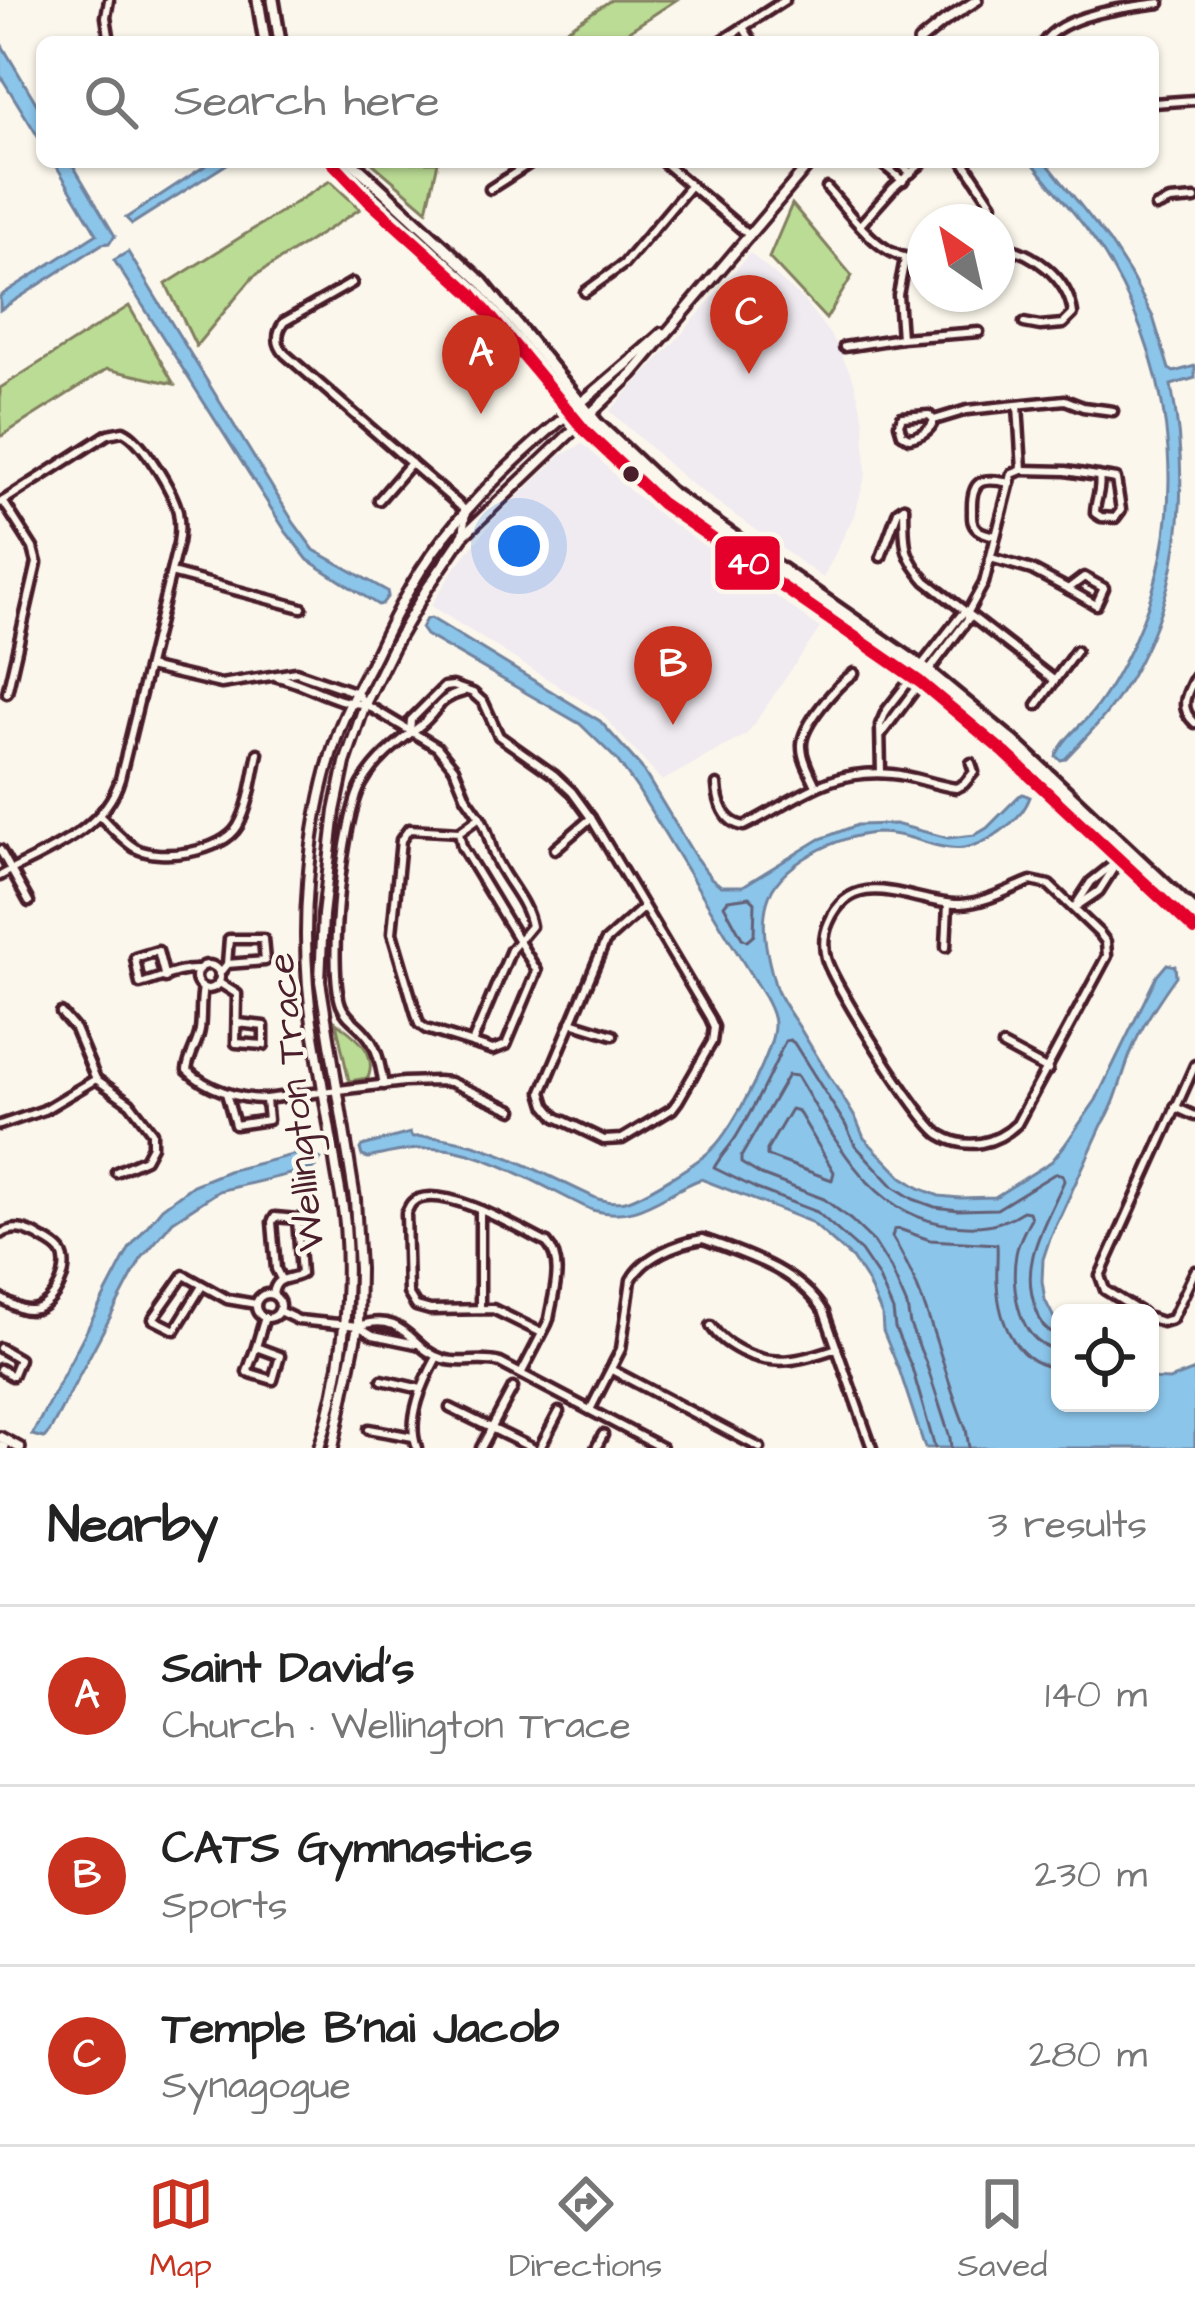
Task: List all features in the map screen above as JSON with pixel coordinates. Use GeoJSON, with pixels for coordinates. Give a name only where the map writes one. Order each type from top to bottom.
{"type":"FeatureCollection","features":[{"type":"Feature","properties":{"kind":"main road"},"geometry":{"type":"LineString","coordinates":[[258,0],[264,36]]}},
{"type":"Feature","properties":{"kind":"main road"},"geometry":{"type":"LineString","coordinates":[[273,0],[279,36]]}},
{"type":"Feature","properties":{"kind":"main road"},"geometry":{"type":"LineString","coordinates":[[338,168],[488,312],[580,425],[661,503],[916,679],[1005,753],[1195,930]]}},
{"type":"Feature","properties":{"kind":"main road"},"geometry":{"type":"LineString","coordinates":[[358,168],[482,282],[590,415],[670,492],[924,668],[1014,742],[1195,912]]}},
{"type":"Feature","properties":{"kind":"main road"},"geometry":{"type":"LineString","coordinates":[[482,282],[488,312]]}},
{"type":"Feature","properties":{"kind":"street"},"geometry":{"type":"LineString","coordinates":[[109,0],[109,36]]}},
{"type":"Feature","properties":{"kind":"street"},"geometry":{"type":"LineString","coordinates":[[729,36],[785,0]]}},
{"type":"Feature","properties":{"kind":"street"},"geometry":{"type":"LineString","coordinates":[[926,36],[977,0]]}},
{"type":"Feature","properties":{"kind":"street"},"geometry":{"type":"LineString","coordinates":[[1049,36],[1054,30],[1115,10],[1160,3]]}},
{"type":"Feature","properties":{"kind":"street"},"geometry":{"type":"LineString","coordinates":[[743,27],[748,36]]}},
{"type":"Feature","properties":{"kind":"street"},"geometry":{"type":"LineString","coordinates":[[1159,103],[1195,100]]}},
{"type":"Feature","properties":{"kind":"street"},"geometry":{"type":"LineString","coordinates":[[490,189],[523,168]]}},
{"type":"Feature","properties":{"kind":"street"},"geometry":{"type":"LineString","coordinates":[[670,168],[750,236]]}},
{"type":"Feature","properties":{"kind":"street","name":"Wellington Trace"},"geometry":{"type":"LineString","coordinates":[[333,1448],[358,1326],[359,1269],[355,1199],[320,981],[337,804],[365,704],[426,590],[464,536],[632,374],[806,168]]}},
{"type":"Feature","properties":{"kind":"street"},"geometry":{"type":"LineString","coordinates":[[887,168],[903,181]]}},
{"type":"Feature","properties":{"kind":"street"},"geometry":{"type":"LineString","coordinates":[[905,168],[910,173]]}},
{"type":"Feature","properties":{"kind":"street"},"geometry":{"type":"LineString","coordinates":[[860,224],[916,168]]}},
{"type":"Feature","properties":{"kind":"street"},"geometry":{"type":"LineString","coordinates":[[968,168],[992,204]]}},
{"type":"Feature","properties":{"kind":"street"},"geometry":{"type":"LineString","coordinates":[[585,292],[624,264],[690,186]]}},
{"type":"Feature","properties":{"kind":"street"},"geometry":{"type":"LineString","coordinates":[[827,188],[885,250],[905,260],[898,300],[901,338]]}},
{"type":"Feature","properties":{"kind":"street"},"geometry":{"type":"LineString","coordinates":[[1156,207],[1195,199]]}},
{"type":"Feature","properties":{"kind":"street"},"geometry":{"type":"LineString","coordinates":[[1015,249],[1040,261],[1072,304],[1073,314],[1064,324],[1024,323]]}},
{"type":"Feature","properties":{"kind":"street"},"geometry":{"type":"LineString","coordinates":[[352,283],[284,322],[280,346],[466,511],[464,536]]}},
{"type":"Feature","properties":{"kind":"street","name":"Wellington Trace"},"geometry":{"type":"LineString","coordinates":[[319,1448],[334,1396],[343,1324],[345,1222],[307,968],[310,871],[322,792],[340,728],[403,598],[466,511],[689,308]]}},
{"type":"Feature","properties":{"kind":"street"},"geometry":{"type":"LineString","coordinates":[[844,347],[979,332]]}},
{"type":"Feature","properties":{"kind":"street"},"geometry":{"type":"LineString","coordinates":[[936,420],[923,414],[902,417],[899,424],[902,434],[909,437],[925,433],[936,420],[968,410],[1065,400],[1113,411]]}},
{"type":"Feature","properties":{"kind":"street"},"geometry":{"type":"LineString","coordinates":[[1018,405],[1022,470]]}},
{"type":"Feature","properties":{"kind":"street"},"geometry":{"type":"LineString","coordinates":[[0,876],[82,831],[100,816],[117,788],[180,532],[170,492],[128,432],[108,434],[2,502],[33,548],[37,563],[8,693]]}},
{"type":"Feature","properties":{"kind":"street"},"geometry":{"type":"LineString","coordinates":[[379,500],[411,463]]}},
{"type":"Feature","properties":{"kind":"street"},"geometry":{"type":"LineString","coordinates":[[881,773],[880,725],[886,711],[981,593],[1012,474],[1066,471],[1099,476],[1116,479],[1121,510],[1115,518],[1095,513],[1099,476]]}},
{"type":"Feature","properties":{"kind":"street"},"geometry":{"type":"LineString","coordinates":[[996,536],[975,527],[972,490],[987,479],[1010,483]]}},
{"type":"Feature","properties":{"kind":"street"},"geometry":{"type":"LineString","coordinates":[[881,557],[898,511],[904,507],[905,554],[926,581],[1055,681]]}},
{"type":"Feature","properties":{"kind":"street"},"geometry":{"type":"LineString","coordinates":[[991,558],[1032,570],[1096,605],[1104,588],[1084,577],[1067,589]]}},
{"type":"Feature","properties":{"kind":"street"},"geometry":{"type":"LineString","coordinates":[[171,573],[302,608]]}},
{"type":"Feature","properties":{"kind":"street"},"geometry":{"type":"LineString","coordinates":[[1036,705],[1076,651]]}},
{"type":"Feature","properties":{"kind":"street"},"geometry":{"type":"LineString","coordinates":[[148,667],[220,684],[296,672],[357,693],[365,704],[445,755],[487,826],[495,857],[530,926],[511,950],[472,1043]]}},
{"type":"Feature","properties":{"kind":"street"},"geometry":{"type":"LineString","coordinates":[[816,786],[803,756],[803,736],[840,682],[854,673]]}},
{"type":"Feature","properties":{"kind":"street"},"geometry":{"type":"LineString","coordinates":[[273,676],[352,704],[365,704]]}},
{"type":"Feature","properties":{"kind":"street"},"geometry":{"type":"LineString","coordinates":[[1195,677],[1184,705],[1195,723]]}},
{"type":"Feature","properties":{"kind":"street"},"geometry":{"type":"LineString","coordinates":[[384,1085],[375,1048],[340,1001],[338,899],[347,829],[358,790],[371,770],[410,731],[410,720],[444,688],[469,691],[484,704],[499,736],[572,793],[591,818],[644,907],[713,1027],[710,1047],[672,1109],[614,1141],[556,1117],[542,1092],[604,942],[644,907]]}},
{"type":"Feature","properties":{"kind":"street"},"geometry":{"type":"LineString","coordinates":[[100,816],[130,844],[149,853],[218,845],[240,823],[258,753]]}},
{"type":"Feature","properties":{"kind":"street"},"geometry":{"type":"LineString","coordinates":[[718,784],[718,801],[739,826],[816,786],[850,776],[909,776],[956,788],[974,772],[971,763]]}},
{"type":"Feature","properties":{"kind":"street"},"geometry":{"type":"LineString","coordinates":[[459,832],[462,847],[537,971],[506,1045],[493,1050],[419,1024],[392,933],[401,840],[409,829],[459,832],[480,817]]}},
{"type":"Feature","properties":{"kind":"street"},"geometry":{"type":"LineString","coordinates":[[555,849],[591,818]]}},
{"type":"Feature","properties":{"kind":"street"},"geometry":{"type":"LineString","coordinates":[[0,850],[29,902]]}},
{"type":"Feature","properties":{"kind":"street"},"geometry":{"type":"LineString","coordinates":[[1074,908],[1099,891],[1129,852]]}},
{"type":"Feature","properties":{"kind":"street"},"geometry":{"type":"LineString","coordinates":[[1036,880],[1049,885],[1074,908],[1104,938],[1107,956],[1023,1117],[993,1140],[979,1144],[950,1140],[929,1126],[914,1107],[831,970],[825,953],[827,926],[836,910],[854,895],[871,890],[948,904],[982,901],[1036,880]]}},
{"type":"Feature","properties":{"kind":"street"},"geometry":{"type":"LineString","coordinates":[[946,947],[948,904]]}},
{"type":"Feature","properties":{"kind":"street"},"geometry":{"type":"LineString","coordinates":[[227,964],[265,961],[263,939],[229,940],[227,964],[219,978],[210,988],[196,980],[198,970],[212,965],[219,978],[237,994],[236,1043],[264,1045],[264,1026],[238,1023]]}},
{"type":"Feature","properties":{"kind":"street"},"geometry":{"type":"LineString","coordinates":[[165,978],[158,951],[134,958],[140,984],[165,978],[181,969],[198,970]]}},
{"type":"Feature","properties":{"kind":"street"},"geometry":{"type":"LineString","coordinates":[[203,988],[200,1033],[189,1054],[188,1070],[226,1093],[266,1099],[450,1082],[513,1110]]}},
{"type":"Feature","properties":{"kind":"street"},"geometry":{"type":"LineString","coordinates":[[61,1013],[75,1029],[96,1079],[130,1103],[152,1132],[145,1159],[116,1172]]}},
{"type":"Feature","properties":{"kind":"street"},"geometry":{"type":"LineString","coordinates":[[571,1022],[614,1035]]}},
{"type":"Feature","properties":{"kind":"street"},"geometry":{"type":"LineString","coordinates":[[1003,1046],[1048,1070]]}},
{"type":"Feature","properties":{"kind":"street"},"geometry":{"type":"LineString","coordinates":[[1128,1304],[1105,1290],[1100,1276],[1195,1065]]}},
{"type":"Feature","properties":{"kind":"street"},"geometry":{"type":"LineString","coordinates":[[0,1125],[44,1110],[96,1079]]}},
{"type":"Feature","properties":{"kind":"street"},"geometry":{"type":"LineString","coordinates":[[226,1093],[235,1125],[268,1120],[266,1099]]}},
{"type":"Feature","properties":{"kind":"street"},"geometry":{"type":"LineString","coordinates":[[1175,1107],[1195,1116]]}},
{"type":"Feature","properties":{"kind":"street"},"geometry":{"type":"LineString","coordinates":[[521,1374],[542,1333],[549,1319],[558,1263],[554,1250],[465,1202],[424,1198],[410,1204],[406,1213],[412,1302],[425,1310],[498,1310],[542,1333]]}},
{"type":"Feature","properties":{"kind":"street"},"geometry":{"type":"LineString","coordinates":[[480,1210],[480,1309]]}},
{"type":"Feature","properties":{"kind":"street"},"geometry":{"type":"LineString","coordinates":[[272,1294],[281,1279],[301,1274],[297,1219],[293,1217],[275,1217],[272,1222],[281,1279]]}},
{"type":"Feature","properties":{"kind":"street"},"geometry":{"type":"LineString","coordinates":[[0,1234],[23,1228],[52,1244],[65,1262],[64,1274],[44,1306],[22,1309],[0,1298]]}},
{"type":"Feature","properties":{"kind":"street"},"geometry":{"type":"LineString","coordinates":[[590,1410],[621,1349],[635,1271],[647,1261],[703,1239],[802,1283],[824,1312],[872,1448]]}},
{"type":"Feature","properties":{"kind":"street"},"geometry":{"type":"LineString","coordinates":[[1159,1321],[1175,1315],[1195,1271]]}},
{"type":"Feature","properties":{"kind":"street"},"geometry":{"type":"LineString","coordinates":[[202,1286],[175,1330],[153,1319],[184,1275],[227,1299],[256,1304]]}},
{"type":"Feature","properties":{"kind":"street"},"geometry":{"type":"LineString","coordinates":[[272,1294],[279,1299],[279,1311],[265,1317],[256,1304],[262,1295],[272,1294]]}},
{"type":"Feature","properties":{"kind":"street"},"geometry":{"type":"LineString","coordinates":[[279,1311],[298,1320],[358,1326],[373,1321],[405,1330],[437,1357],[490,1360],[662,1448]]}},
{"type":"Feature","properties":{"kind":"street"},"geometry":{"type":"LineString","coordinates":[[256,1347],[280,1356],[273,1380],[247,1372],[265,1317]]}},
{"type":"Feature","properties":{"kind":"street"},"geometry":{"type":"LineString","coordinates":[[711,1326],[727,1344],[772,1362],[802,1360],[837,1348]]}},
{"type":"Feature","properties":{"kind":"street"},"geometry":{"type":"LineString","coordinates":[[0,1348],[19,1359],[12,1376],[0,1369]]}},
{"type":"Feature","properties":{"kind":"street"},"geometry":{"type":"LineString","coordinates":[[418,1448],[413,1437],[422,1389],[437,1357]]}},
{"type":"Feature","properties":{"kind":"street"},"geometry":{"type":"LineString","coordinates":[[612,1370],[760,1448]]}},
{"type":"Feature","properties":{"kind":"street"},"geometry":{"type":"LineString","coordinates":[[382,1380],[422,1389]]}},
{"type":"Feature","properties":{"kind":"street"},"geometry":{"type":"LineString","coordinates":[[481,1448],[513,1388]]}},
{"type":"Feature","properties":{"kind":"street"},"geometry":{"type":"LineString","coordinates":[[451,1408],[536,1448],[559,1412]]}},
{"type":"Feature","properties":{"kind":"street"},"geometry":{"type":"LineString","coordinates":[[369,1429],[413,1437]]}},
{"type":"Feature","properties":{"kind":"street"},"geometry":{"type":"LineString","coordinates":[[596,1448],[603,1435]]}},
{"type":"Feature","properties":{"kind":"street"},"geometry":{"type":"LineString","coordinates":[[1,1444],[20,1448]]}},
{"type":"Feature","properties":{"kind":"shaded area"},"geometry":{"type":"Polygon","coordinates":[[[750,253],[804,301],[834,340],[854,381],[864,421],[866,474],[855,513],[823,578],[685,479],[610,411],[750,253]]]}},
{"type":"Feature","properties":{"kind":"shaded area"},"geometry":{"type":"Polygon","coordinates":[[[584,443],[630,491],[820,628],[747,734],[662,781],[600,712],[431,606],[492,522],[560,456],[584,443]]]}},
{"type":"Feature","properties":{"kind":"green space"},"geometry":{"type":"Polygon","coordinates":[[[611,0],[676,0],[621,36],[556,36],[611,0]]]}},
{"type":"Feature","properties":{"kind":"green space"},"geometry":{"type":"Polygon","coordinates":[[[378,168],[437,168],[427,210],[378,168]]]}},
{"type":"Feature","properties":{"kind":"green space"},"geometry":{"type":"Polygon","coordinates":[[[330,181],[360,209],[253,277],[196,346],[166,284],[330,181]]]}},
{"type":"Feature","properties":{"kind":"green space"},"geometry":{"type":"Polygon","coordinates":[[[792,204],[852,276],[826,319],[769,258],[792,204]]]}},
{"type":"Feature","properties":{"kind":"green space"},"geometry":{"type":"Polygon","coordinates":[[[129,306],[174,384],[107,369],[0,437],[0,388],[129,306]]]}},
{"type":"Feature","properties":{"kind":"green space"},"geometry":{"type":"Polygon","coordinates":[[[336,1022],[367,1052],[368,1078],[349,1081],[336,1022]]]}},
{"type":"Feature","properties":{"kind":"water"},"geometry":{"type":"Polygon","coordinates":[[[0,42],[36,103],[36,133],[0,75],[0,42]]]}},
{"type":"Feature","properties":{"kind":"water"},"geometry":{"type":"Polygon","coordinates":[[[58,168],[75,168],[115,236],[0,310],[0,296],[97,234],[58,168]]]}},
{"type":"Feature","properties":{"kind":"water"},"geometry":{"type":"Polygon","coordinates":[[[202,168],[221,168],[132,224],[126,218],[202,168]]]}},
{"type":"Feature","properties":{"kind":"water"},"geometry":{"type":"Polygon","coordinates":[[[1037,168],[1051,168],[1109,241],[1153,317],[1169,369],[1195,366],[1195,378],[1171,385],[1180,505],[1168,585],[1156,623],[1113,704],[1060,760],[1056,756],[1063,744],[1097,706],[1133,643],[1163,548],[1168,499],[1162,402],[1150,355],[1110,264],[1037,168]]]}},
{"type":"Feature","properties":{"kind":"water"},"geometry":{"type":"Polygon","coordinates":[[[128,252],[294,523],[314,550],[387,591],[382,604],[308,560],[286,532],[114,260],[128,252]]]}},
{"type":"Feature","properties":{"kind":"water"},"geometry":{"type":"Polygon","coordinates":[[[426,619],[600,721],[641,767],[696,858],[721,886],[743,886],[820,839],[857,825],[895,824],[948,838],[975,835],[1019,796],[1030,797],[1006,828],[967,847],[878,833],[829,845],[796,864],[767,903],[765,934],[772,975],[782,1001],[864,1138],[919,1188],[960,1198],[995,1197],[1052,1161],[1096,1100],[1156,977],[1167,964],[1175,966],[1176,976],[1139,1034],[1112,1106],[1049,1241],[1042,1281],[1051,1312],[1051,1412],[1159,1412],[1159,1379],[1195,1370],[1195,1448],[925,1448],[883,1331],[882,1315],[852,1258],[811,1222],[701,1179],[636,1210],[608,1213],[460,1152],[424,1149],[362,1156],[362,1146],[410,1133],[485,1148],[598,1199],[625,1201],[684,1169],[721,1139],[760,1070],[774,1024],[765,998],[617,760],[580,724],[426,635],[421,628],[426,619]]]}},
{"type":"Feature","properties":{"kind":"water"},"geometry":{"type":"Polygon","coordinates":[[[304,1152],[321,1159],[315,1168],[219,1191],[173,1221],[141,1259],[50,1431],[44,1438],[32,1435],[130,1247],[162,1208],[193,1185],[228,1171],[304,1152]]]}},
{"type":"Feature","properties":{"kind":"transit line","name":"40"},"geometry":{"type":"LineString","coordinates":[[338,168],[472,294],[586,432],[661,503],[920,682],[1005,753],[1195,930]]}},
{"type":"Feature","properties":{"kind":"place","name":"Temple B'nai Jacob"},"geometry":{"type":"Point","coordinates":[749,374]}},
{"type":"Feature","properties":{"kind":"place","name":"Saint David's"},"geometry":{"type":"Point","coordinates":[481,414]}},
{"type":"Feature","properties":{"kind":"place","name":"CATS Gymnastics"},"geometry":{"type":"Point","coordinates":[673,725]}}]}
